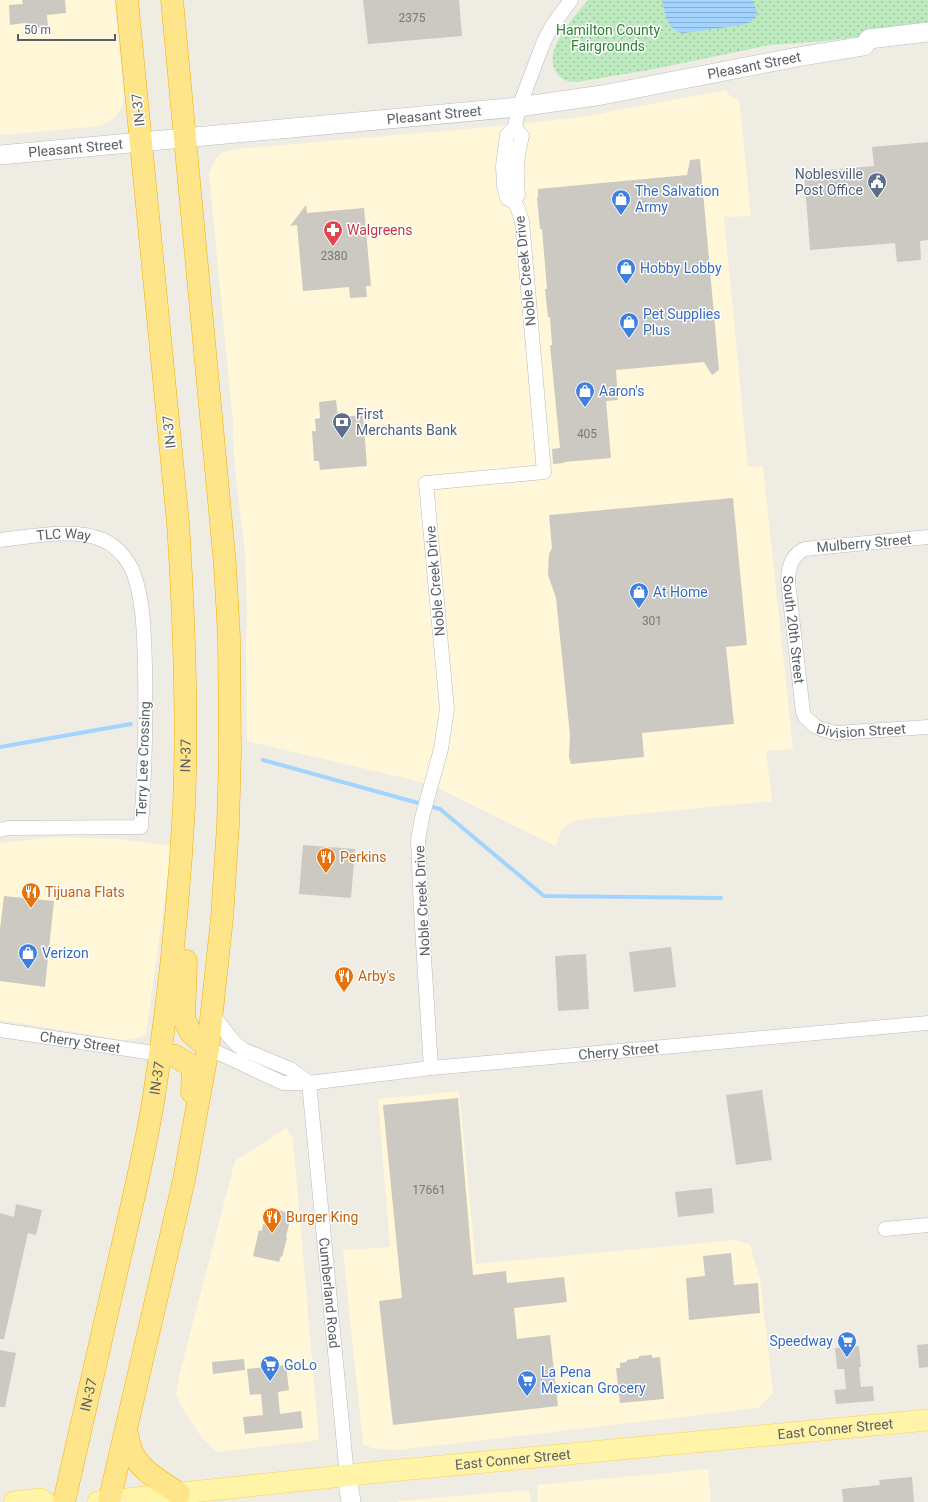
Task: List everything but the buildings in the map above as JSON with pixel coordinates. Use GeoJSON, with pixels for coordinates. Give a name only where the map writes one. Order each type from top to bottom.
{"type":"FeatureCollection","features":[{"type":"Feature","properties":{"kind":"highway","name":"IN-37"},"geometry":{"type":"LineString","coordinates":[[64,1502],[139,1175],[152,1105],[171,974],[182,849],[186,689],[183,595],[177,517],[127,0]]}},
{"type":"Feature","properties":{"kind":"highway"},"geometry":{"type":"LineString","coordinates":[[105,1502],[126,1429],[184,1180],[208,1048],[222,918],[228,825],[230,754],[229,637],[226,565],[172,0]]}},
{"type":"Feature","properties":{"kind":"highway"},"geometry":{"type":"LineString","coordinates":[[177,906],[187,948],[184,1019],[191,1033],[208,1048]]}},
{"type":"Feature","properties":{"kind":"highway"},"geometry":{"type":"LineString","coordinates":[[160,1054],[175,1056],[192,1067],[192,1092],[184,1180]]}},
{"type":"Feature","properties":{"kind":"highway"},"geometry":{"type":"LineString","coordinates":[[126,1429],[132,1451],[139,1464],[144,1470],[179,1494]]}},
{"type":"Feature","properties":{"kind":"main road","name":"East Conner Street"},"geometry":{"type":"LineString","coordinates":[[105,1502],[347,1476],[928,1420]]}},
{"type":"Feature","properties":{"kind":"main road"},"geometry":{"type":"LineString","coordinates":[[14,1502],[40,1499],[45,1502]]}},
{"type":"Feature","properties":{"kind":"street","name":"Noble Creek Drive"},"geometry":{"type":"LineString","coordinates":[[431,1068],[418,840],[422,818],[441,749],[447,709],[426,483],[544,472],[522,221],[514,202],[507,198],[504,186],[503,166],[507,135],[516,127],[519,107],[544,41],[552,26],[571,0]]}},
{"type":"Feature","properties":{"kind":"street","name":"Pleasant Street"},"geometry":{"type":"LineString","coordinates":[[0,155],[519,107],[602,95],[796,57],[864,46],[870,39],[928,32]]}},
{"type":"Feature","properties":{"kind":"street","name":"Pleasant Street"},"geometry":{"type":"LineString","coordinates":[[864,46],[871,52],[928,42]]}},
{"type":"Feature","properties":{"kind":"street","name":"TLC Way"},"geometry":{"type":"LineString","coordinates":[[0,540],[60,534],[81,534],[103,540],[123,555]]}},
{"type":"Feature","properties":{"kind":"street","name":"Mulberry Street"},"geometry":{"type":"LineString","coordinates":[[801,551],[805,549],[928,538]]}},
{"type":"Feature","properties":{"kind":"street","name":"South 20th Street"},"geometry":{"type":"LineString","coordinates":[[801,551],[790,565],[788,582],[803,712]]}},
{"type":"Feature","properties":{"kind":"street","name":"Terry Lee Crossing"},"geometry":{"type":"LineString","coordinates":[[0,830],[8,828],[141,827],[146,743],[144,632],[136,580],[130,565],[123,555]]}},
{"type":"Feature","properties":{"kind":"street","name":"Division Street"},"geometry":{"type":"LineString","coordinates":[[803,712],[805,717],[815,726],[836,734],[928,727]]}},
{"type":"Feature","properties":{"kind":"street"},"geometry":{"type":"LineString","coordinates":[[212,1014],[237,1045],[244,1050],[290,1069],[309,1083]]}},
{"type":"Feature","properties":{"kind":"street","name":"Cherry Street"},"geometry":{"type":"LineString","coordinates":[[208,1048],[283,1083],[309,1083],[431,1068],[928,1023]]}},
{"type":"Feature","properties":{"kind":"street","name":"Cherry Street"},"geometry":{"type":"LineString","coordinates":[[0,1030],[160,1054]]}},
{"type":"Feature","properties":{"kind":"street","name":"Cumberland Road"},"geometry":{"type":"LineString","coordinates":[[309,1083],[347,1476],[351,1502]]}},
{"type":"Feature","properties":{"kind":"street"},"geometry":{"type":"LineString","coordinates":[[885,1229],[928,1225]]}},
{"type":"Feature","properties":{"kind":"shaded area"},"geometry":{"type":"Polygon","coordinates":[[[0,0],[114,0],[124,96],[123,104],[113,119],[101,126],[0,135],[0,0]]]}},
{"type":"Feature","properties":{"kind":"shaded area"},"geometry":{"type":"Polygon","coordinates":[[[726,90],[729,95],[737,99],[740,105],[751,216],[724,217],[748,467],[763,466],[793,749],[766,751],[772,801],[576,820],[562,829],[555,846],[438,788],[417,781],[247,741],[247,610],[245,552],[235,470],[233,421],[209,175],[218,156],[222,153],[236,149],[490,127],[581,117],[726,90]]]}},
{"type":"Feature","properties":{"kind":"shaded area"},"geometry":{"type":"Polygon","coordinates":[[[56,837],[118,839],[172,846],[146,1034],[135,1039],[124,1040],[0,1020],[0,843],[56,837]]]}},
{"type":"Feature","properties":{"kind":"shaded area"},"geometry":{"type":"Polygon","coordinates":[[[459,1091],[476,1264],[736,1240],[750,1245],[760,1279],[773,1393],[758,1408],[398,1450],[372,1448],[363,1444],[343,1250],[390,1247],[378,1099],[459,1091]]]}},
{"type":"Feature","properties":{"kind":"shaded area"},"geometry":{"type":"Polygon","coordinates":[[[286,1128],[293,1138],[319,1440],[217,1452],[202,1438],[181,1406],[176,1394],[179,1376],[235,1161],[286,1128]]]}},
{"type":"Feature","properties":{"kind":"shaded area"},"geometry":{"type":"Polygon","coordinates":[[[708,1469],[711,1502],[538,1502],[537,1485],[708,1469]]]}},
{"type":"Feature","properties":{"kind":"shaded area"},"geometry":{"type":"Polygon","coordinates":[[[529,1490],[531,1502],[398,1502],[399,1501],[529,1490]]]}},
{"type":"Feature","properties":{"kind":"green space","name":"Hamilton County Fairgrounds"},"geometry":{"type":"Polygon","coordinates":[[[588,0],[928,0],[928,28],[825,41],[770,45],[649,70],[577,82],[568,81],[562,79],[556,72],[553,63],[553,54],[568,24],[588,0]]]}},
{"type":"Feature","properties":{"kind":"water"},"geometry":{"type":"Polygon","coordinates":[[[662,0],[752,0],[757,11],[756,17],[750,22],[742,25],[683,33],[673,29],[670,25],[662,0]]]}},
{"type":"Feature","properties":{"kind":"waterway"},"geometry":{"type":"LineString","coordinates":[[0,747],[131,724]]}},
{"type":"Feature","properties":{"kind":"waterway"},"geometry":{"type":"LineString","coordinates":[[263,760],[440,809],[544,896],[721,898]]}},
{"type":"Feature","properties":{"kind":"place","name":"Noblesville Post Office"},"geometry":{"type":"Point","coordinates":[877,199]}},
{"type":"Feature","properties":{"kind":"place","name":"The Salvation Army"},"geometry":{"type":"Point","coordinates":[621,216]}},
{"type":"Feature","properties":{"kind":"place","name":"Walgreens"},"geometry":{"type":"Point","coordinates":[333,247]}},
{"type":"Feature","properties":{"kind":"place","name":"Hobby Lobby"},"geometry":{"type":"Point","coordinates":[626,285]}},
{"type":"Feature","properties":{"kind":"place","name":"Pet Supplies Plus"},"geometry":{"type":"Point","coordinates":[629,339]}},
{"type":"Feature","properties":{"kind":"place","name":"Aaron's"},"geometry":{"type":"Point","coordinates":[585,408]}},
{"type":"Feature","properties":{"kind":"place","name":"First Merchants Bank"},"geometry":{"type":"Point","coordinates":[342,439]}},
{"type":"Feature","properties":{"kind":"place","name":"At Home"},"geometry":{"type":"Point","coordinates":[639,609]}},
{"type":"Feature","properties":{"kind":"place","name":"Perkins"},"geometry":{"type":"Point","coordinates":[326,874]}},
{"type":"Feature","properties":{"kind":"place","name":"Tijuana Flats"},"geometry":{"type":"Point","coordinates":[31,909]}},
{"type":"Feature","properties":{"kind":"place","name":"Verizon"},"geometry":{"type":"Point","coordinates":[28,970]}},
{"type":"Feature","properties":{"kind":"place","name":"Arby's"},"geometry":{"type":"Point","coordinates":[344,993]}},
{"type":"Feature","properties":{"kind":"place","name":"Burger King"},"geometry":{"type":"Point","coordinates":[272,1234]}},
{"type":"Feature","properties":{"kind":"place","name":"Speedway"},"geometry":{"type":"Point","coordinates":[847,1358]}},
{"type":"Feature","properties":{"kind":"place","name":"GoLo"},"geometry":{"type":"Point","coordinates":[270,1382]}},
{"type":"Feature","properties":{"kind":"place","name":"La Pena Mexican Grocery"},"geometry":{"type":"Point","coordinates":[527,1397]}}]}
